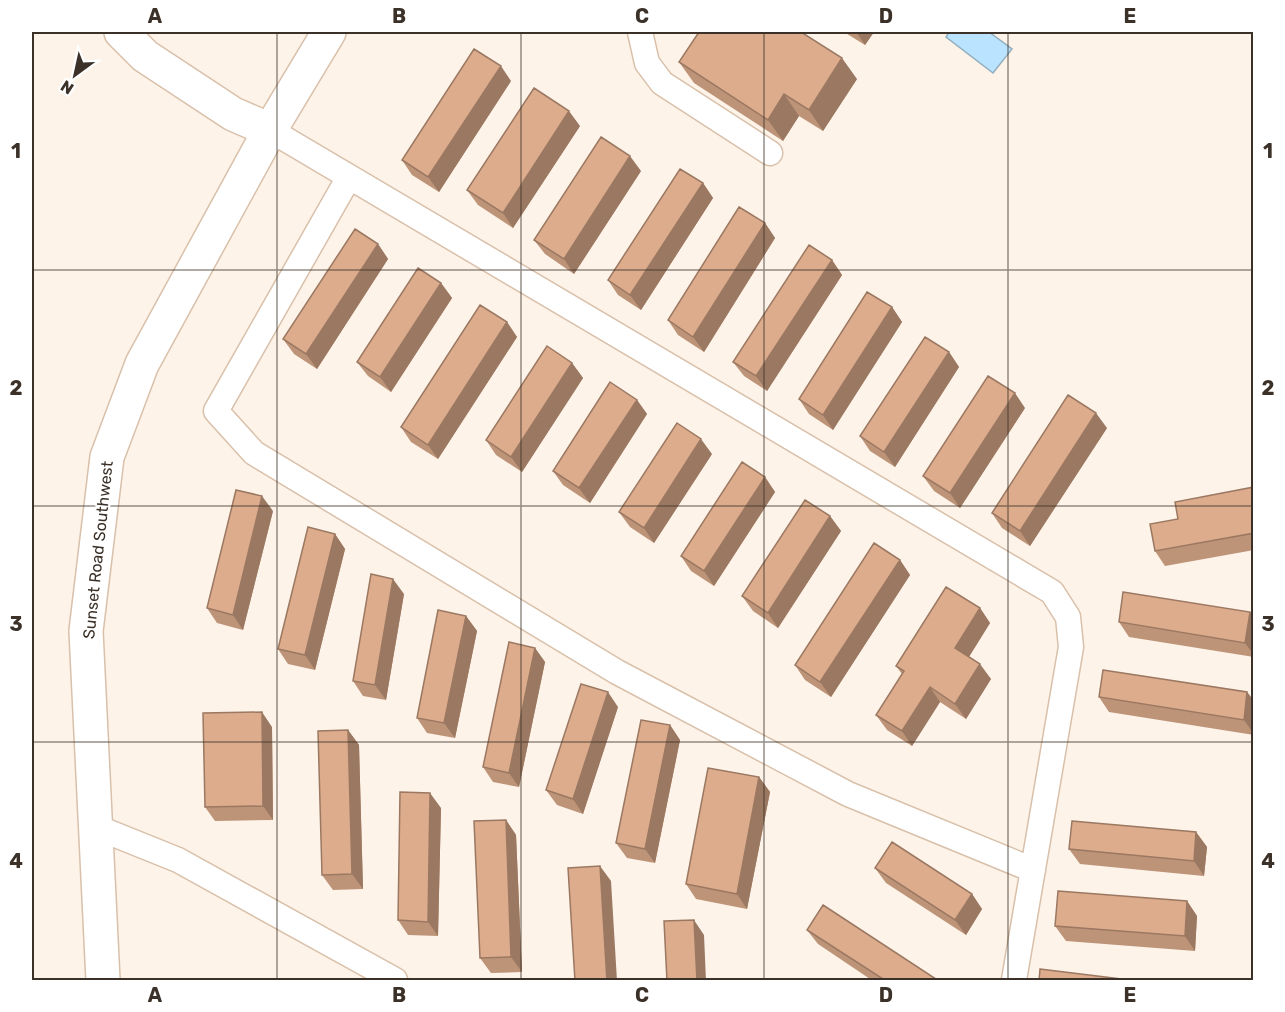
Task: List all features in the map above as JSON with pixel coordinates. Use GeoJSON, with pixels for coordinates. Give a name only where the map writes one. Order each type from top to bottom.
{"type":"FeatureCollection","features":[{"type":"Feature","properties":{"kind":"street"},"geometry":{"type":"LineString","coordinates":[[121,32],[145,56],[233,114],[270,130]]}},
{"type":"Feature","properties":{"kind":"street","name":"Sunset Road Southwest"},"geometry":{"type":"LineString","coordinates":[[103,981],[86,631],[107,457],[142,364],[270,130],[329,32]]}},
{"type":"Feature","properties":{"kind":"lane"},"geometry":{"type":"LineString","coordinates":[[640,32],[647,63],[662,83],[770,153]]}},
{"type":"Feature","properties":{"kind":"lane"},"geometry":{"type":"LineString","coordinates":[[270,130],[1052,592],[1068,617],[1071,647],[1014,981]]}},
{"type":"Feature","properties":{"kind":"lane"},"geometry":{"type":"LineString","coordinates":[[349,177],[216,411],[254,453],[617,672],[848,794],[1033,870]]}},
{"type":"Feature","properties":{"kind":"lane"},"geometry":{"type":"LineString","coordinates":[[96,827],[178,860],[395,981]]}},
{"type":"Feature","properties":{"kind":"water"},"geometry":{"type":"Polygon","coordinates":[[[949,32],[989,32],[1012,49],[993,73],[946,37],[949,32]]]}},
{"type":"Feature","properties":{"kind":"building"},"geometry":{"type":"Polygon","coordinates":[[[699,32],[801,32],[842,58],[809,110],[784,94],[768,120],[679,62],[699,32]]]}},
{"type":"Feature","properties":{"kind":"building"},"geometry":{"type":"Polygon","coordinates":[[[474,49],[501,66],[428,177],[402,160],[474,49]]]}},
{"type":"Feature","properties":{"kind":"building"},"geometry":{"type":"Polygon","coordinates":[[[534,88],[569,111],[503,213],[467,190],[534,88]]]}},
{"type":"Feature","properties":{"kind":"building"},"geometry":{"type":"Polygon","coordinates":[[[601,137],[630,156],[564,259],[534,240],[601,137]]]}},
{"type":"Feature","properties":{"kind":"building"},"geometry":{"type":"Polygon","coordinates":[[[680,169],[703,183],[630,295],[608,280],[680,169]]]}},
{"type":"Feature","properties":{"kind":"building"},"geometry":{"type":"Polygon","coordinates":[[[739,207],[765,223],[693,337],[668,320],[739,207]]]}},
{"type":"Feature","properties":{"kind":"building"},"geometry":{"type":"Polygon","coordinates":[[[355,229],[378,244],[306,354],[283,339],[355,229]]]}},
{"type":"Feature","properties":{"kind":"building"},"geometry":{"type":"Polygon","coordinates":[[[809,245],[832,260],[756,376],[733,362],[809,245]]]}},
{"type":"Feature","properties":{"kind":"building"},"geometry":{"type":"Polygon","coordinates":[[[418,268],[441,283],[380,377],[357,362],[418,268]]]}},
{"type":"Feature","properties":{"kind":"building"},"geometry":{"type":"Polygon","coordinates":[[[867,292],[892,307],[823,415],[799,399],[867,292]]]}},
{"type":"Feature","properties":{"kind":"building"},"geometry":{"type":"Polygon","coordinates":[[[480,305],[507,322],[428,445],[401,427],[480,305]]]}},
{"type":"Feature","properties":{"kind":"building"},"geometry":{"type":"Polygon","coordinates":[[[925,337],[949,352],[884,452],[860,436],[925,337]]]}},
{"type":"Feature","properties":{"kind":"building"},"geometry":{"type":"Polygon","coordinates":[[[547,346],[572,363],[511,457],[486,440],[547,346]]]}},
{"type":"Feature","properties":{"kind":"building"},"geometry":{"type":"Polygon","coordinates":[[[988,376],[1015,393],[950,493],[923,476],[988,376]]]}},
{"type":"Feature","properties":{"kind":"building"},"geometry":{"type":"Polygon","coordinates":[[[610,382],[637,400],[579,488],[553,471],[610,382]]]}},
{"type":"Feature","properties":{"kind":"building"},"geometry":{"type":"Polygon","coordinates":[[[1068,395],[1096,413],[1020,531],[992,513],[1068,395]]]}},
{"type":"Feature","properties":{"kind":"building"},"geometry":{"type":"Polygon","coordinates":[[[677,423],[701,439],[644,528],[619,512],[677,423]]]}},
{"type":"Feature","properties":{"kind":"building"},"geometry":{"type":"Polygon","coordinates":[[[742,462],[765,477],[704,571],[681,556],[742,462]]]}},
{"type":"Feature","properties":{"kind":"building"},"geometry":{"type":"Polygon","coordinates":[[[1254,487],[1254,533],[1155,551],[1150,524],[1178,519],[1175,502],[1254,487]]]}},
{"type":"Feature","properties":{"kind":"building"},"geometry":{"type":"Polygon","coordinates":[[[236,490],[262,496],[233,615],[207,608],[236,490]]]}},
{"type":"Feature","properties":{"kind":"building"},"geometry":{"type":"Polygon","coordinates":[[[805,500],[830,516],[768,613],[742,596],[805,500]]]}},
{"type":"Feature","properties":{"kind":"building"},"geometry":{"type":"Polygon","coordinates":[[[308,527],[335,534],[305,655],[278,649],[308,527]]]}},
{"type":"Feature","properties":{"kind":"building"},"geometry":{"type":"Polygon","coordinates":[[[874,543],[900,560],[820,682],[795,665],[874,543]]]}},
{"type":"Feature","properties":{"kind":"building"},"geometry":{"type":"Polygon","coordinates":[[[371,574],[393,579],[375,685],[353,681],[371,574]]]}},
{"type":"Feature","properties":{"kind":"building"},"geometry":{"type":"Polygon","coordinates":[[[946,587],[980,608],[955,648],[980,664],[955,704],[930,687],[902,731],[876,715],[904,671],[896,666],[946,587]]]}},
{"type":"Feature","properties":{"kind":"building"},"geometry":{"type":"Polygon","coordinates":[[[1123,592],[1250,612],[1245,643],[1119,622],[1123,592]]]}},
{"type":"Feature","properties":{"kind":"building"},"geometry":{"type":"Polygon","coordinates":[[[438,610],[466,616],[444,723],[417,718],[438,610]]]}},
{"type":"Feature","properties":{"kind":"building"},"geometry":{"type":"Polygon","coordinates":[[[509,642],[535,648],[509,773],[483,767],[509,642]]]}},
{"type":"Feature","properties":{"kind":"building"},"geometry":{"type":"Polygon","coordinates":[[[1103,670],[1247,692],[1244,720],[1099,697],[1103,670]]]}},
{"type":"Feature","properties":{"kind":"building"},"geometry":{"type":"Polygon","coordinates":[[[581,684],[608,692],[573,799],[546,790],[581,684]]]}},
{"type":"Feature","properties":{"kind":"building"},"geometry":{"type":"Polygon","coordinates":[[[262,712],[263,806],[205,807],[203,713],[262,712]]]}},
{"type":"Feature","properties":{"kind":"building"},"geometry":{"type":"Polygon","coordinates":[[[641,720],[670,725],[645,849],[616,843],[641,720]]]}},
{"type":"Feature","properties":{"kind":"building"},"geometry":{"type":"Polygon","coordinates":[[[348,730],[352,874],[322,875],[318,731],[348,730]]]}},
{"type":"Feature","properties":{"kind":"building"},"geometry":{"type":"Polygon","coordinates":[[[708,768],[759,777],[737,894],[686,884],[708,768]]]}},
{"type":"Feature","properties":{"kind":"building"},"geometry":{"type":"Polygon","coordinates":[[[400,792],[430,793],[428,922],[398,920],[400,792]]]}},
{"type":"Feature","properties":{"kind":"building"},"geometry":{"type":"Polygon","coordinates":[[[506,820],[511,957],[480,958],[474,821],[506,820]]]}},
{"type":"Feature","properties":{"kind":"building"},"geometry":{"type":"Polygon","coordinates":[[[1072,821],[1196,832],[1194,861],[1069,849],[1072,821]]]}},
{"type":"Feature","properties":{"kind":"building"},"geometry":{"type":"Polygon","coordinates":[[[892,842],[972,894],[955,920],[875,868],[892,842]]]}},
{"type":"Feature","properties":{"kind":"building"},"geometry":{"type":"Polygon","coordinates":[[[600,866],[607,981],[575,981],[568,868],[600,866]]]}},
{"type":"Feature","properties":{"kind":"building"},"geometry":{"type":"Polygon","coordinates":[[[1058,891],[1187,901],[1185,936],[1055,926],[1058,891]]]}},
{"type":"Feature","properties":{"kind":"building"},"geometry":{"type":"Polygon","coordinates":[[[823,905],[939,981],[886,981],[807,930],[823,905]]]}},
{"type":"Feature","properties":{"kind":"building"},"geometry":{"type":"Polygon","coordinates":[[[694,920],[697,981],[667,981],[664,921],[694,920]]]}},
{"type":"Feature","properties":{"kind":"building"},"geometry":{"type":"Polygon","coordinates":[[[1040,969],[1138,981],[1039,981],[1040,969]]]}}]}
